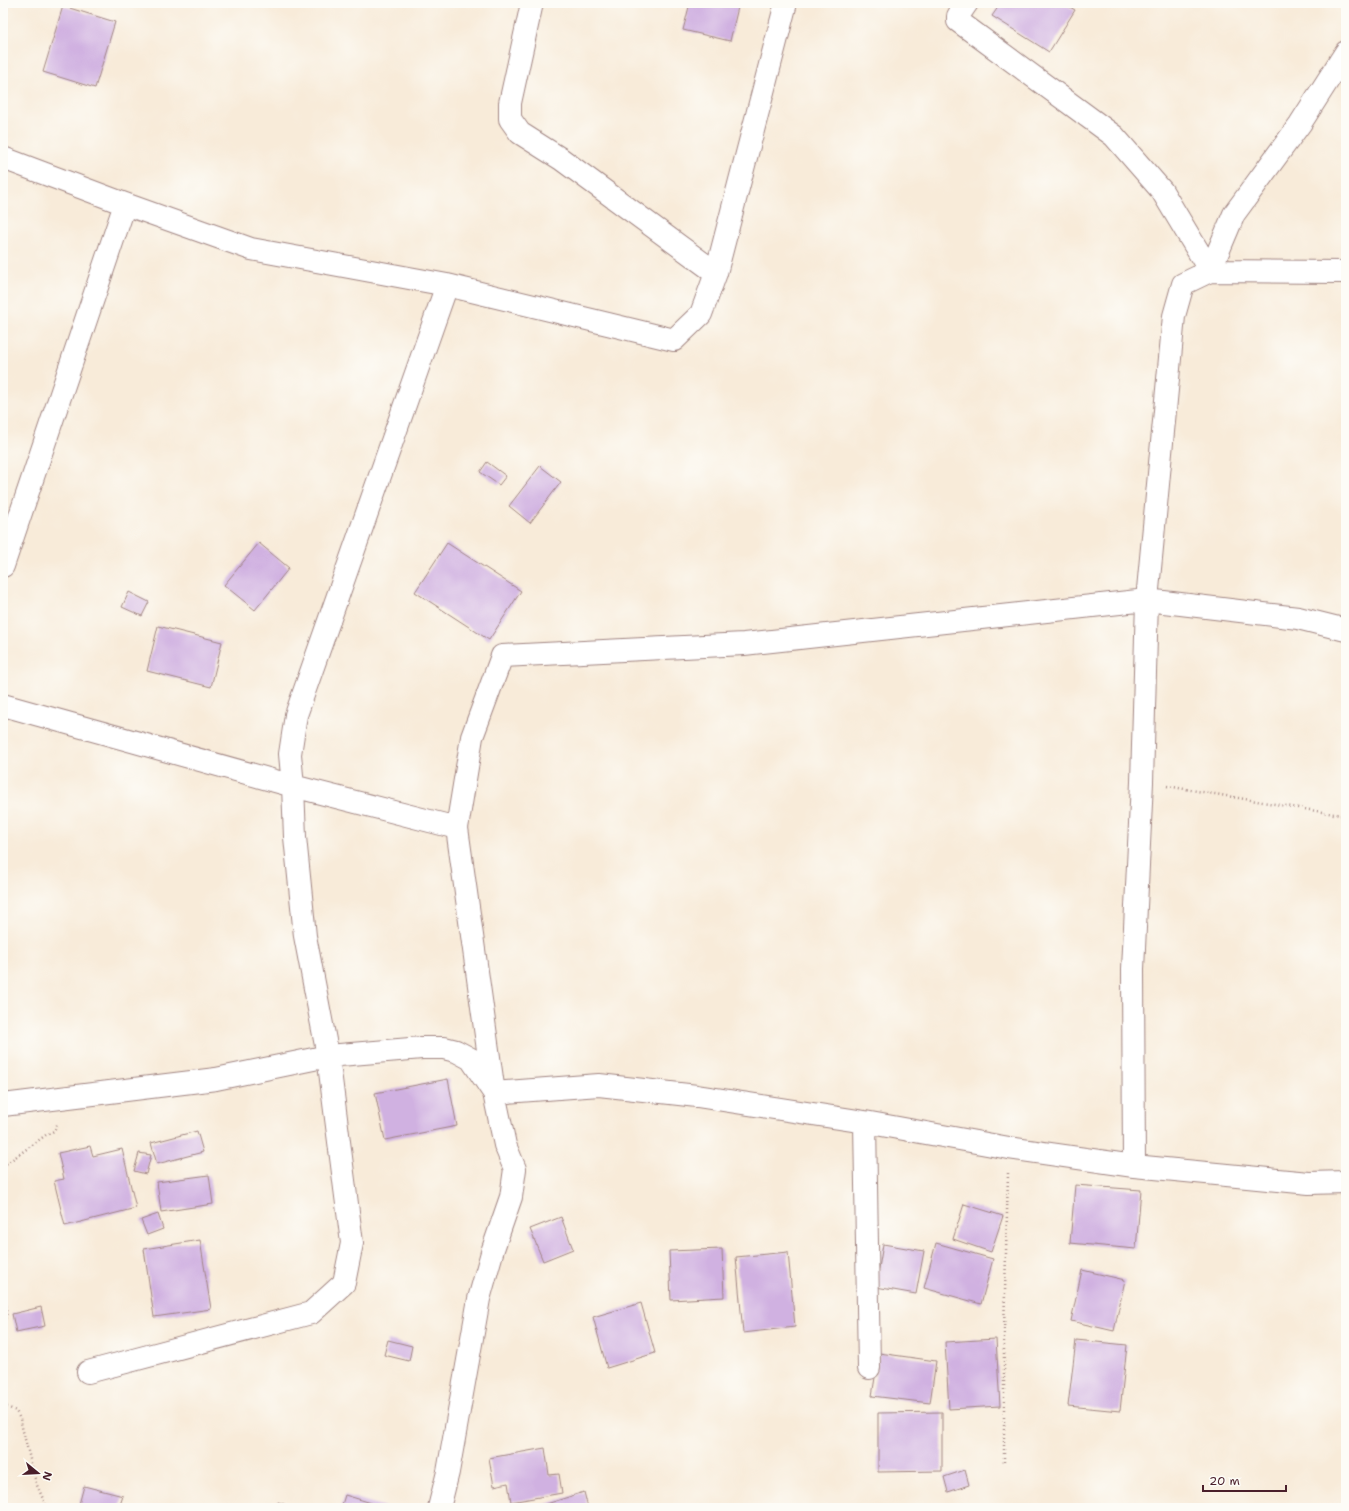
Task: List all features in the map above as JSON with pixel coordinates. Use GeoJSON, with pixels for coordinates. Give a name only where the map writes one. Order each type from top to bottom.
{"type":"FeatureCollection","features":[{"type":"Feature","properties":{"kind":"street"},"geometry":{"type":"LineString","coordinates":[[532,3],[510,102],[510,118],[513,123],[520,133],[561,159],[716,273]]}},
{"type":"Feature","properties":{"kind":"street"},"geometry":{"type":"LineString","coordinates":[[3,158],[251,249],[447,285],[674,340],[701,314],[716,273],[786,3]]}},
{"type":"Feature","properties":{"kind":"street"},"geometry":{"type":"LineString","coordinates":[[967,3],[958,16],[958,21],[1114,136],[1162,191],[1210,271]]}},
{"type":"Feature","properties":{"kind":"street"},"geometry":{"type":"LineString","coordinates":[[1210,271],[1234,214],[1300,124],[1346,52]]}},
{"type":"Feature","properties":{"kind":"street"},"geometry":{"type":"LineString","coordinates":[[3,566],[125,204]]}},
{"type":"Feature","properties":{"kind":"street"},"geometry":{"type":"LineString","coordinates":[[1134,1166],[1133,969],[1142,782],[1147,600],[1174,316],[1183,284],[1210,271],[1346,272]]}},
{"type":"Feature","properties":{"kind":"street"},"geometry":{"type":"LineString","coordinates":[[88,1372],[311,1313],[344,1283],[352,1243],[328,1056],[304,936],[295,837],[290,754],[296,716],[447,285]]}},
{"type":"Feature","properties":{"kind":"street"},"geometry":{"type":"LineString","coordinates":[[439,1508],[448,1472],[480,1299],[493,1249],[511,1197],[515,1169],[505,1145],[494,1093],[457,828],[472,737],[502,656],[744,644],[1147,600],[1298,618],[1346,630]]}},
{"type":"Feature","properties":{"kind":"street"},"geometry":{"type":"LineString","coordinates":[[3,705],[293,786],[457,828]]}},
{"type":"Feature","properties":{"kind":"street"},"geometry":{"type":"LineString","coordinates":[[3,1105],[216,1079],[328,1056],[422,1048],[444,1048],[456,1051],[471,1059],[494,1093]]}},
{"type":"Feature","properties":{"kind":"street"},"geometry":{"type":"LineString","coordinates":[[494,1093],[599,1085],[697,1096],[865,1122],[1009,1148],[1134,1166],[1309,1183],[1346,1182]]}},
{"type":"Feature","properties":{"kind":"street"},"geometry":{"type":"LineString","coordinates":[[865,1122],[869,1368]]}},
{"type":"Feature","properties":{"kind":"path"},"geometry":{"type":"LineString","coordinates":[[1142,782],[1346,816]]}},
{"type":"Feature","properties":{"kind":"path"},"geometry":{"type":"LineString","coordinates":[[3,1166],[46,1135],[54,1131],[58,1125],[60,1099]]}},
{"type":"Feature","properties":{"kind":"path"},"geometry":{"type":"LineString","coordinates":[[1004,1462],[1004,1332],[1009,1148]]}},
{"type":"Feature","properties":{"kind":"path"},"geometry":{"type":"LineString","coordinates":[[3,1282],[7,1312],[3,1327]]}},
{"type":"Feature","properties":{"kind":"path"},"geometry":{"type":"LineString","coordinates":[[3,1405],[16,1411],[20,1418],[36,1483],[47,1508]]}},
{"type":"Feature","properties":{"kind":"building"},"geometry":{"type":"Polygon","coordinates":[[[690,3],[739,3],[730,41],[683,30],[690,3]]]}},
{"type":"Feature","properties":{"kind":"building"},"geometry":{"type":"Polygon","coordinates":[[[1001,3],[1063,3],[1075,10],[1049,52],[992,16],[1001,3]]]}},
{"type":"Feature","properties":{"kind":"building"},"geometry":{"type":"Polygon","coordinates":[[[63,6],[115,22],[95,88],[43,72],[63,6]]]}},
{"type":"Feature","properties":{"kind":"building"},"geometry":{"type":"Polygon","coordinates":[[[487,462],[506,476],[499,485],[480,472],[487,462]]]}},
{"type":"Feature","properties":{"kind":"building"},"geometry":{"type":"Polygon","coordinates":[[[540,466],[561,482],[530,523],[509,506],[540,466]]]}},
{"type":"Feature","properties":{"kind":"building"},"geometry":{"type":"Polygon","coordinates":[[[259,543],[289,568],[255,610],[224,585],[259,543]]]}},
{"type":"Feature","properties":{"kind":"building"},"geometry":{"type":"Polygon","coordinates":[[[447,543],[521,591],[489,640],[415,592],[447,543]]]}},
{"type":"Feature","properties":{"kind":"building"},"geometry":{"type":"Polygon","coordinates":[[[129,592],[149,602],[142,616],[122,607],[129,592]]]}},
{"type":"Feature","properties":{"kind":"building"},"geometry":{"type":"Polygon","coordinates":[[[158,626],[222,642],[211,687],[147,671],[158,626]]]}},
{"type":"Feature","properties":{"kind":"building"},"geometry":{"type":"Polygon","coordinates":[[[448,1079],[457,1126],[385,1140],[375,1093],[448,1079]]]}},
{"type":"Feature","properties":{"kind":"building"},"geometry":{"type":"Polygon","coordinates":[[[197,1131],[203,1152],[157,1164],[151,1143],[197,1131]]]}},
{"type":"Feature","properties":{"kind":"building"},"geometry":{"type":"Polygon","coordinates":[[[90,1146],[93,1156],[122,1149],[136,1208],[65,1226],[54,1181],[64,1179],[58,1153],[90,1146]]]}},
{"type":"Feature","properties":{"kind":"building"},"geometry":{"type":"Polygon","coordinates":[[[139,1153],[151,1155],[146,1174],[134,1171],[139,1153]]]}},
{"type":"Feature","properties":{"kind":"building"},"geometry":{"type":"Polygon","coordinates":[[[209,1175],[213,1204],[161,1212],[157,1182],[209,1175]]]}},
{"type":"Feature","properties":{"kind":"building"},"geometry":{"type":"Polygon","coordinates":[[[1075,1185],[1141,1190],[1136,1249],[1070,1243],[1075,1185]]]}},
{"type":"Feature","properties":{"kind":"building"},"geometry":{"type":"Polygon","coordinates":[[[964,1204],[1003,1216],[991,1252],[953,1239],[964,1204]]]}},
{"type":"Feature","properties":{"kind":"building"},"geometry":{"type":"Polygon","coordinates":[[[158,1214],[163,1229],[147,1235],[141,1220],[158,1214]]]}},
{"type":"Feature","properties":{"kind":"building"},"geometry":{"type":"Polygon","coordinates":[[[561,1217],[573,1249],[543,1261],[530,1229],[561,1217]]]}},
{"type":"Feature","properties":{"kind":"building"},"geometry":{"type":"Polygon","coordinates":[[[200,1240],[211,1309],[154,1317],[144,1249],[200,1240]]]}},
{"type":"Feature","properties":{"kind":"building"},"geometry":{"type":"Polygon","coordinates":[[[936,1243],[993,1259],[981,1304],[924,1288],[936,1243]]]}},
{"type":"Feature","properties":{"kind":"building"},"geometry":{"type":"Polygon","coordinates":[[[883,1244],[924,1251],[916,1294],[876,1287],[883,1244]]]}},
{"type":"Feature","properties":{"kind":"building"},"geometry":{"type":"Polygon","coordinates":[[[722,1249],[724,1297],[671,1300],[669,1251],[722,1249]]]}},
{"type":"Feature","properties":{"kind":"building"},"geometry":{"type":"Polygon","coordinates":[[[788,1252],[795,1327],[743,1333],[736,1257],[788,1252]]]}},
{"type":"Feature","properties":{"kind":"building"},"geometry":{"type":"Polygon","coordinates":[[[1082,1270],[1125,1280],[1114,1331],[1071,1321],[1082,1270]]]}},
{"type":"Feature","properties":{"kind":"building"},"geometry":{"type":"Polygon","coordinates":[[[641,1303],[655,1353],[607,1368],[593,1317],[641,1303]]]}},
{"type":"Feature","properties":{"kind":"building"},"geometry":{"type":"Polygon","coordinates":[[[41,1307],[45,1326],[16,1332],[12,1314],[41,1307]]]}},
{"type":"Feature","properties":{"kind":"building"},"geometry":{"type":"Polygon","coordinates":[[[996,1339],[1000,1406],[949,1409],[945,1342],[996,1339]]]}},
{"type":"Feature","properties":{"kind":"building"},"geometry":{"type":"Polygon","coordinates":[[[388,1340],[412,1346],[409,1361],[384,1355],[388,1340]]]}},
{"type":"Feature","properties":{"kind":"building"},"geometry":{"type":"Polygon","coordinates":[[[1076,1340],[1127,1345],[1120,1411],[1068,1406],[1076,1340]]]}},
{"type":"Feature","properties":{"kind":"building"},"geometry":{"type":"Polygon","coordinates":[[[879,1353],[936,1361],[930,1403],[872,1396],[879,1353]]]}},
{"type":"Feature","properties":{"kind":"building"},"geometry":{"type":"Polygon","coordinates":[[[942,1412],[942,1471],[878,1472],[878,1413],[942,1412]]]}},
{"type":"Feature","properties":{"kind":"building"},"geometry":{"type":"Polygon","coordinates":[[[545,1448],[549,1475],[559,1474],[562,1493],[511,1502],[508,1483],[494,1486],[489,1458],[545,1448]]]}},
{"type":"Feature","properties":{"kind":"building"},"geometry":{"type":"Polygon","coordinates":[[[965,1470],[969,1485],[948,1492],[944,1477],[965,1470]]]}},
{"type":"Feature","properties":{"kind":"building"},"geometry":{"type":"Polygon","coordinates":[[[84,1486],[123,1496],[119,1508],[78,1508],[84,1486]]]}},
{"type":"Feature","properties":{"kind":"building"},"geometry":{"type":"Polygon","coordinates":[[[584,1492],[588,1508],[534,1508],[584,1492]]]}},
{"type":"Feature","properties":{"kind":"building"},"geometry":{"type":"Polygon","coordinates":[[[345,1495],[388,1508],[341,1508],[345,1495]]]}},
{"type":"Feature","properties":{"kind":"building"},"geometry":{"type":"Polygon","coordinates":[[[278,1502],[295,1508],[276,1508],[278,1502]]]}}]}
